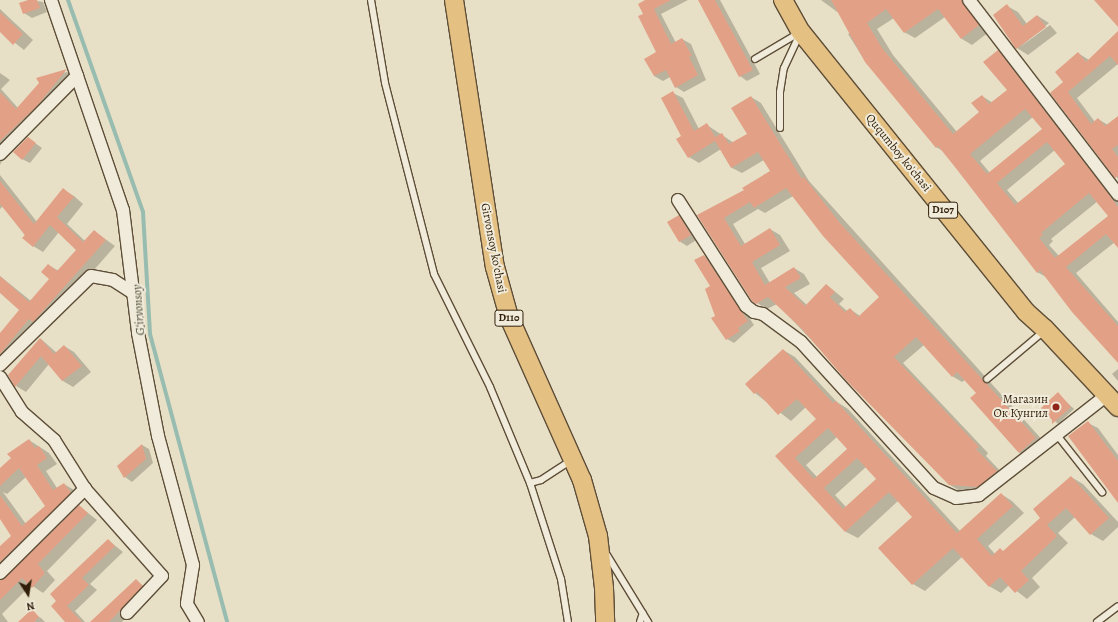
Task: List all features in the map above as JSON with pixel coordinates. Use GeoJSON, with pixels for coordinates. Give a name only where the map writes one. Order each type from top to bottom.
{"type":"FeatureCollection","features":[{"type":"Feature","properties":{"kind":"main road","name":"Girvonsoy koʻchasi"},"geometry":{"type":"LineString","coordinates":[[454,0],[495,266],[509,317],[573,459],[598,536],[604,588],[604,622]]}},
{"type":"Feature","properties":{"kind":"main road","name":"Ququmboy ko'chasi"},"geometry":{"type":"LineString","coordinates":[[783,0],[801,32],[1026,312],[1113,401]]}},
{"type":"Feature","properties":{"kind":"street"},"geometry":{"type":"LineString","coordinates":[[51,0],[123,210],[138,332],[158,436],[193,566],[187,604],[198,622]]}},
{"type":"Feature","properties":{"kind":"street"},"geometry":{"type":"LineString","coordinates":[[969,0],[1118,194]]}},
{"type":"Feature","properties":{"kind":"street"},"geometry":{"type":"LineString","coordinates":[[0,154],[77,76]]}},
{"type":"Feature","properties":{"kind":"street"},"geometry":{"type":"LineString","coordinates":[[678,200],[746,306],[754,312],[763,314],[801,342],[934,488],[956,498],[980,495],[1057,435],[1113,401]]}},
{"type":"Feature","properties":{"kind":"street"},"geometry":{"type":"LineString","coordinates":[[0,365],[91,276],[113,280],[133,293]]}},
{"type":"Feature","properties":{"kind":"street"},"geometry":{"type":"LineString","coordinates":[[0,377],[22,412],[54,440],[85,489],[162,576],[128,613]]}},
{"type":"Feature","properties":{"kind":"street"},"geometry":{"type":"LineString","coordinates":[[0,573],[85,489]]}},
{"type":"Feature","properties":{"kind":"lane"},"geometry":{"type":"LineString","coordinates":[[371,0],[385,83],[434,274],[490,387],[530,483],[561,579],[568,622]]}},
{"type":"Feature","properties":{"kind":"lane"},"geometry":{"type":"LineString","coordinates":[[755,59],[801,32]]}},
{"type":"Feature","properties":{"kind":"lane"},"geometry":{"type":"LineString","coordinates":[[780,128],[780,92],[784,68],[801,32]]}},
{"type":"Feature","properties":{"kind":"lane"},"geometry":{"type":"LineString","coordinates":[[987,379],[1045,330]]}},
{"type":"Feature","properties":{"kind":"lane"},"geometry":{"type":"LineString","coordinates":[[1057,435],[1102,492]]}},
{"type":"Feature","properties":{"kind":"lane"},"geometry":{"type":"LineString","coordinates":[[530,483],[541,480],[573,459]]}},
{"type":"Feature","properties":{"kind":"lane"},"geometry":{"type":"LineString","coordinates":[[598,536],[611,564],[648,622]]}},
{"type":"Feature","properties":{"kind":"lane"},"geometry":{"type":"LineString","coordinates":[[1098,622],[1118,606]]}},
{"type":"Feature","properties":{"kind":"lane"},"geometry":{"type":"LineString","coordinates":[[640,622],[643,613]]}},
{"type":"Feature","properties":{"kind":"building"},"geometry":{"type":"Polygon","coordinates":[[[28,0],[37,0],[40,8],[23,14],[19,3],[28,0]]]}},
{"type":"Feature","properties":{"kind":"building"},"geometry":{"type":"Polygon","coordinates":[[[645,0],[671,0],[654,9],[671,44],[682,38],[692,56],[689,57],[698,75],[675,88],[666,70],[654,76],[644,59],[656,52],[638,16],[643,14],[638,4],[645,0]]]}},
{"type":"Feature","properties":{"kind":"building"},"geometry":{"type":"Polygon","coordinates":[[[698,0],[715,0],[753,70],[739,77],[698,0]]]}},
{"type":"Feature","properties":{"kind":"building"},"geometry":{"type":"Polygon","coordinates":[[[831,0],[962,0],[979,25],[961,39],[938,9],[904,33],[886,9],[867,23],[882,48],[953,134],[979,112],[971,103],[982,95],[989,104],[1007,90],[983,62],[998,50],[1104,188],[1118,207],[1118,248],[1106,234],[1066,267],[1118,326],[1118,363],[1072,312],[1040,270],[1037,273],[938,146],[936,148],[865,62],[831,0]],[[1025,109],[970,154],[987,174],[1042,129],[1025,109]],[[1047,142],[997,183],[1015,205],[1065,164],[1047,142]],[[1089,193],[1041,233],[1043,235],[1039,238],[1055,258],[1108,216],[1089,193]]]}},
{"type":"Feature","properties":{"kind":"building"},"geometry":{"type":"Polygon","coordinates":[[[1094,0],[1118,0],[1118,27],[1094,0]]]}},
{"type":"Feature","properties":{"kind":"building"},"geometry":{"type":"Polygon","coordinates":[[[1007,4],[1023,26],[1037,15],[1046,27],[1016,49],[993,15],[1007,4]]]}},
{"type":"Feature","properties":{"kind":"building"},"geometry":{"type":"Polygon","coordinates":[[[0,12],[23,34],[13,45],[0,32],[0,12]]]}},
{"type":"Feature","properties":{"kind":"building"},"geometry":{"type":"Polygon","coordinates":[[[1118,31],[1118,65],[1110,56],[1068,92],[1091,124],[1098,118],[1105,126],[1118,116],[1118,145],[1112,149],[1118,157],[1118,176],[1115,178],[1050,93],[1063,82],[1055,72],[1078,52],[1086,62],[1118,31]]]}},
{"type":"Feature","properties":{"kind":"building"},"geometry":{"type":"Polygon","coordinates":[[[67,69],[37,106],[0,141],[0,92],[16,109],[39,83],[36,78],[67,69]]]}},
{"type":"Feature","properties":{"kind":"building"},"geometry":{"type":"Polygon","coordinates":[[[673,91],[694,131],[707,123],[715,137],[722,133],[729,144],[747,134],[731,108],[751,96],[802,179],[804,177],[839,222],[1036,438],[1019,453],[970,398],[976,393],[957,372],[952,377],[916,337],[894,357],[979,447],[976,449],[997,471],[978,487],[949,485],[846,380],[802,329],[768,297],[756,304],[752,301],[697,215],[744,190],[742,188],[770,171],[758,152],[731,168],[715,141],[688,158],[676,139],[681,136],[661,98],[673,91]],[[786,188],[754,208],[750,202],[724,218],[741,246],[770,228],[780,245],[752,262],[765,285],[794,267],[801,278],[785,287],[805,306],[826,284],[835,292],[830,297],[845,312],[850,308],[858,317],[879,297],[823,236],[786,188]]]}},
{"type":"Feature","properties":{"kind":"building"},"geometry":{"type":"Polygon","coordinates":[[[28,137],[36,143],[22,160],[13,152],[28,137]]]}},
{"type":"Feature","properties":{"kind":"building"},"geometry":{"type":"Polygon","coordinates":[[[0,181],[34,224],[63,188],[74,197],[57,217],[83,242],[94,230],[106,240],[33,322],[29,319],[0,354],[0,333],[19,310],[0,293],[0,276],[29,302],[49,279],[41,272],[48,264],[57,271],[76,250],[50,225],[33,247],[22,238],[25,235],[0,204],[0,181]]]}},
{"type":"Feature","properties":{"kind":"building"},"geometry":{"type":"Polygon","coordinates":[[[679,215],[691,235],[679,242],[667,222],[679,215]]]}},
{"type":"Feature","properties":{"kind":"building"},"geometry":{"type":"Polygon","coordinates":[[[704,255],[748,321],[738,328],[740,331],[726,340],[711,318],[715,316],[705,289],[710,286],[694,260],[704,255]]]}},
{"type":"Feature","properties":{"kind":"building"},"geometry":{"type":"Polygon","coordinates":[[[40,338],[54,354],[64,345],[82,366],[62,381],[41,356],[15,387],[8,375],[40,338]]]}},
{"type":"Feature","properties":{"kind":"building"},"geometry":{"type":"Polygon","coordinates":[[[783,349],[833,403],[836,401],[957,533],[1001,493],[1013,506],[977,539],[992,556],[1000,548],[1003,551],[1040,518],[1033,509],[1071,476],[1109,518],[1090,535],[1066,508],[1047,525],[1057,536],[1021,571],[1029,580],[1015,593],[1000,577],[989,587],[953,548],[912,585],[878,548],[912,517],[889,492],[845,532],[775,456],[816,419],[797,399],[778,415],[757,392],[754,394],[745,384],[783,349]],[[828,428],[795,458],[814,479],[847,449],[828,428]],[[857,458],[824,488],[843,509],[876,479],[857,458]]]}},
{"type":"Feature","properties":{"kind":"building","name":"Магазин Ок Кунгил"},"geometry":{"type":"Polygon","coordinates":[[[1058,392],[1071,407],[1052,424],[1052,420],[1041,408],[1058,392]]]}},
{"type":"Feature","properties":{"kind":"building"},"geometry":{"type":"Polygon","coordinates":[[[1088,421],[1118,461],[1118,503],[1068,436],[1088,421]]]}},
{"type":"Feature","properties":{"kind":"building"},"geometry":{"type":"Polygon","coordinates":[[[29,439],[35,448],[39,446],[47,458],[37,465],[53,490],[64,483],[71,493],[0,562],[0,546],[11,536],[0,519],[0,495],[22,526],[45,506],[19,468],[0,486],[0,468],[11,458],[7,454],[29,439]]]}},
{"type":"Feature","properties":{"kind":"building"},"geometry":{"type":"Polygon","coordinates":[[[142,444],[146,459],[124,478],[117,466],[142,444]]]}},
{"type":"Feature","properties":{"kind":"building"},"geometry":{"type":"Polygon","coordinates":[[[79,505],[88,513],[38,564],[45,573],[32,588],[22,578],[0,600],[0,580],[5,578],[79,505]]]}},
{"type":"Feature","properties":{"kind":"building"},"geometry":{"type":"Polygon","coordinates":[[[108,539],[115,546],[82,578],[89,585],[67,606],[82,622],[65,622],[51,606],[56,601],[50,594],[108,539]]]}},
{"type":"Feature","properties":{"kind":"building"},"geometry":{"type":"Polygon","coordinates":[[[136,579],[143,586],[109,622],[90,622],[136,579]]]}},
{"type":"Feature","properties":{"kind":"building"},"geometry":{"type":"Polygon","coordinates":[[[32,609],[39,617],[34,622],[18,622],[32,609]]]}},
{"type":"Feature","properties":{"kind":"waterway","name":"G‘irvonsoy"},"geometry":{"type":"LineString","coordinates":[[68,0],[143,212],[150,334],[227,622]]}},
{"type":"Feature","properties":{"kind":"place","name":"Магазин Ок Кунгил"},"geometry":{"type":"Point","coordinates":[1056,407]}}]}
